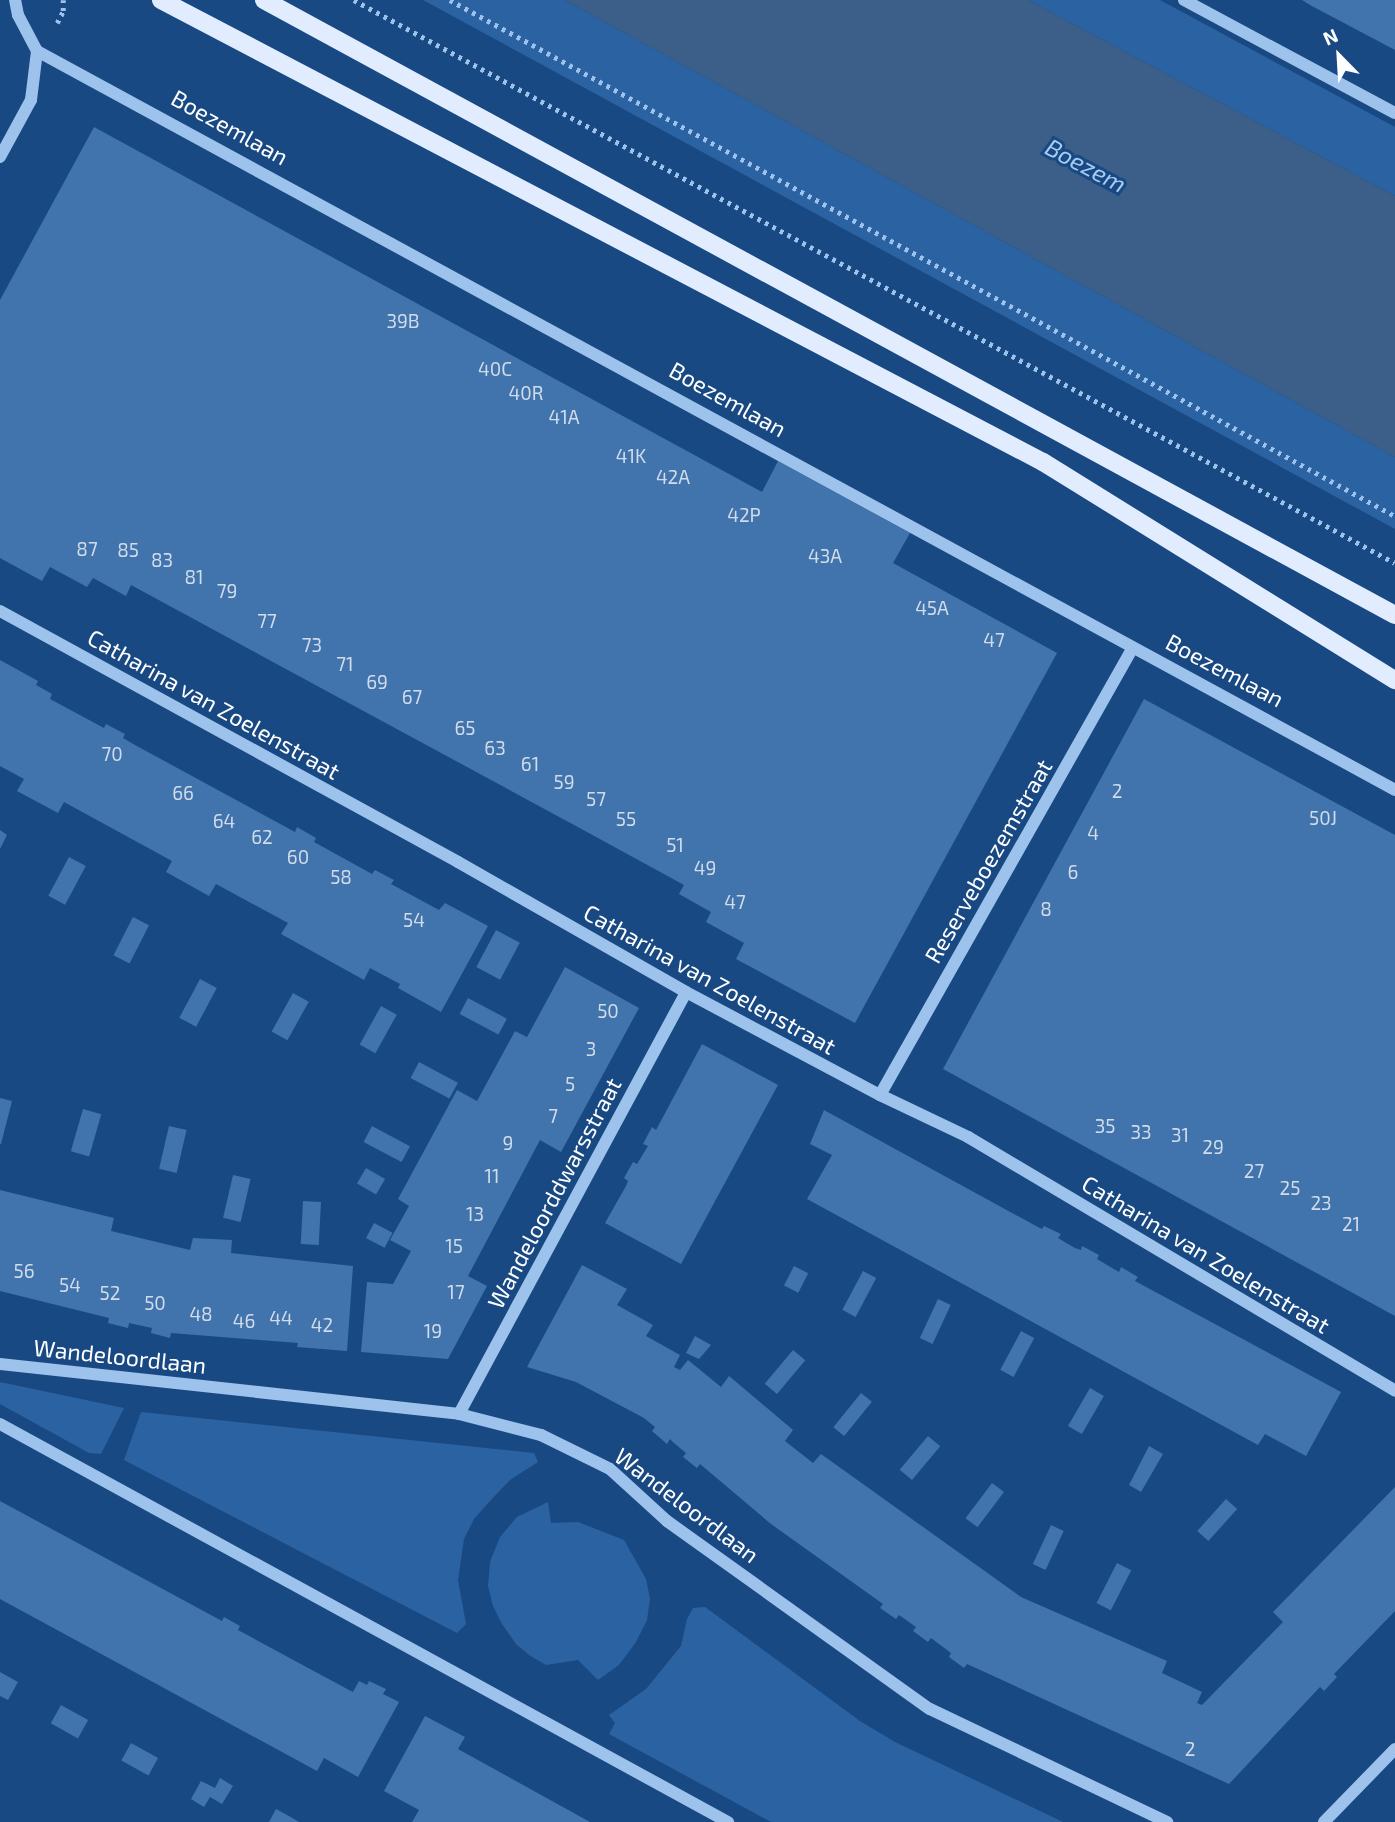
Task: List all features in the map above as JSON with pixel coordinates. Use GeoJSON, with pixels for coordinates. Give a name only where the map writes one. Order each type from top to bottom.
{"type":"FeatureCollection","features":[{"type":"Feature","properties":{"kind":"main road"},"geometry":{"type":"LineString","coordinates":[[161,0],[1044,462],[1395,680]]}},
{"type":"Feature","properties":{"kind":"main road"},"geometry":{"type":"LineString","coordinates":[[264,0],[1395,615]]}},
{"type":"Feature","properties":{"kind":"street"},"geometry":{"type":"LineString","coordinates":[[0,157],[31,100],[37,51],[18,15],[15,0]]}},
{"type":"Feature","properties":{"kind":"street"},"geometry":{"type":"LineString","coordinates":[[1184,0],[1395,113]]}},
{"type":"Feature","properties":{"kind":"street","name":"Boezemlaan"},"geometry":{"type":"LineString","coordinates":[[37,51],[1395,790]]}},
{"type":"Feature","properties":{"kind":"street","name":"Catharina van Zoelenstraat"},"geometry":{"type":"LineString","coordinates":[[0,611],[446,856],[686,992],[880,1095],[968,1137],[1395,1391]]}},
{"type":"Feature","properties":{"kind":"street","name":"Reserveboezemstraat"},"geometry":{"type":"LineString","coordinates":[[880,1095],[1132,649]]}},
{"type":"Feature","properties":{"kind":"street","name":"Wandeloorddwarsstraat"},"geometry":{"type":"LineString","coordinates":[[459,1414],[686,992]]}},
{"type":"Feature","properties":{"kind":"street","name":"Wandeloordlaan"},"geometry":{"type":"LineString","coordinates":[[0,1364],[459,1414],[541,1435],[610,1469],[667,1521],[930,1709],[1167,1822]]}},
{"type":"Feature","properties":{"kind":"street"},"geometry":{"type":"LineString","coordinates":[[0,1424],[728,1822]]}},
{"type":"Feature","properties":{"kind":"street"},"geometry":{"type":"LineString","coordinates":[[1331,1820],[1395,1749]]}},
{"type":"Feature","properties":{"kind":"path"},"geometry":{"type":"LineString","coordinates":[[354,0],[1395,563]]}},
{"type":"Feature","properties":{"kind":"path"},"geometry":{"type":"LineString","coordinates":[[450,0],[1395,516]]}},
{"type":"Feature","properties":{"kind":"shaded area"},"geometry":{"type":"Polygon","coordinates":[[[423,0],[565,0],[1395,457],[1395,529],[423,0]]]}},
{"type":"Feature","properties":{"kind":"shaded area"},"geometry":{"type":"Polygon","coordinates":[[[1028,0],[1160,0],[1395,127],[1395,196],[1028,0]]]}},
{"type":"Feature","properties":{"kind":"shaded area"},"geometry":{"type":"Polygon","coordinates":[[[0,1382],[124,1408],[101,1454],[89,1453],[0,1404],[0,1382]]]}},
{"type":"Feature","properties":{"kind":"shaded area"},"geometry":{"type":"Polygon","coordinates":[[[141,1412],[534,1453],[538,1462],[510,1480],[474,1519],[464,1539],[458,1580],[466,1624],[457,1633],[124,1460],[141,1412]]]}},
{"type":"Feature","properties":{"kind":"shaded area"},"geometry":{"type":"Polygon","coordinates":[[[548,1502],[551,1523],[578,1522],[624,1540],[646,1579],[650,1599],[647,1620],[636,1642],[619,1665],[598,1680],[578,1660],[546,1665],[529,1655],[516,1644],[493,1606],[488,1586],[490,1562],[500,1537],[517,1517],[548,1502]]]}},
{"type":"Feature","properties":{"kind":"shaded area"},"geometry":{"type":"Polygon","coordinates":[[[705,1607],[860,1721],[895,1742],[1063,1822],[771,1822],[609,1734],[615,1723],[609,1715],[646,1689],[681,1646],[687,1619],[693,1608],[705,1607]]]}},
{"type":"Feature","properties":{"kind":"water","name":"Boezem"},"geometry":{"type":"Polygon","coordinates":[[[565,0],[1028,0],[1395,196],[1395,457],[565,0]]]}},
{"type":"Feature","properties":{"kind":"building"},"geometry":{"type":"Polygon","coordinates":[[[1302,0],[1395,0],[1395,50],[1310,5],[1302,0]]]}},
{"type":"Feature","properties":{"kind":"building"},"geometry":{"type":"Polygon","coordinates":[[[94,127],[762,492],[778,461],[910,533],[893,563],[1057,653],[855,1023],[736,959],[744,943],[706,922],[711,912],[679,894],[684,885],[587,832],[131,585],[126,596],[93,578],[87,587],[50,567],[42,581],[0,558],[0,300],[94,127]]]}},
{"type":"Feature","properties":{"kind":"building"},"geometry":{"type":"Polygon","coordinates":[[[0,660],[38,681],[36,685],[52,694],[50,699],[104,728],[106,724],[125,734],[123,738],[135,745],[295,832],[297,827],[316,838],[314,842],[372,874],[375,870],[394,880],[391,884],[439,910],[445,903],[488,926],[441,1012],[398,988],[400,984],[370,968],[364,980],[281,934],[288,923],[216,884],[209,896],[166,872],[172,861],[64,802],[58,813],[17,791],[24,779],[0,766],[0,660]]]}},
{"type":"Feature","properties":{"kind":"building"},"geometry":{"type":"Polygon","coordinates":[[[1144,699],[1395,835],[1395,1316],[943,1069],[1144,699]]]}},
{"type":"Feature","properties":{"kind":"building"},"geometry":{"type":"Polygon","coordinates":[[[0,830],[7,835],[0,849],[0,830]]]}},
{"type":"Feature","properties":{"kind":"building"},"geometry":{"type":"Polygon","coordinates":[[[69,857],[86,866],[65,905],[48,896],[69,857]]]}},
{"type":"Feature","properties":{"kind":"building"},"geometry":{"type":"Polygon","coordinates":[[[133,917],[149,925],[130,963],[113,955],[133,917]]]}},
{"type":"Feature","properties":{"kind":"building"},"geometry":{"type":"Polygon","coordinates":[[[496,930],[520,943],[500,980],[476,967],[496,930]]]}},
{"type":"Feature","properties":{"kind":"building"},"geometry":{"type":"Polygon","coordinates":[[[565,967],[639,1008],[561,1152],[540,1140],[468,1276],[487,1286],[448,1359],[361,1352],[367,1282],[393,1284],[411,1251],[390,1240],[409,1206],[398,1199],[457,1090],[477,1101],[515,1031],[527,1037],[565,967]]]}},
{"type":"Feature","properties":{"kind":"building"},"geometry":{"type":"Polygon","coordinates":[[[200,979],[217,988],[196,1027],[179,1018],[200,979]]]}},
{"type":"Feature","properties":{"kind":"building"},"geometry":{"type":"Polygon","coordinates":[[[293,993],[309,1002],[287,1040],[272,1031],[293,993]]]}},
{"type":"Feature","properties":{"kind":"building"},"geometry":{"type":"Polygon","coordinates":[[[468,998],[507,1019],[498,1035],[460,1014],[468,998]]]}},
{"type":"Feature","properties":{"kind":"building"},"geometry":{"type":"Polygon","coordinates":[[[381,1006],[397,1015],[375,1053],[360,1044],[381,1006]]]}},
{"type":"Feature","properties":{"kind":"building"},"geometry":{"type":"Polygon","coordinates":[[[702,1044],[778,1085],[681,1264],[605,1223],[626,1186],[628,1181],[624,1178],[633,1162],[637,1164],[648,1146],[643,1144],[652,1127],[656,1130],[702,1044]]]}},
{"type":"Feature","properties":{"kind":"building"},"geometry":{"type":"Polygon","coordinates":[[[419,1062],[458,1083],[449,1099],[411,1078],[419,1062]]]}},
{"type":"Feature","properties":{"kind":"building"},"geometry":{"type":"Polygon","coordinates":[[[0,1098],[12,1101],[1,1144],[0,1144],[0,1098]]]}},
{"type":"Feature","properties":{"kind":"building"},"geometry":{"type":"Polygon","coordinates":[[[83,1109],[101,1114],[89,1157],[71,1151],[83,1109]]]}},
{"type":"Feature","properties":{"kind":"building"},"geometry":{"type":"Polygon","coordinates":[[[824,1110],[1036,1226],[1042,1229],[1044,1226],[1061,1234],[1058,1238],[1075,1248],[1081,1250],[1082,1246],[1099,1255],[1097,1259],[1119,1272],[1121,1267],[1138,1277],[1135,1281],[1341,1392],[1306,1456],[1265,1434],[1258,1445],[807,1199],[832,1155],[810,1144],[824,1110]]]}},
{"type":"Feature","properties":{"kind":"building"},"geometry":{"type":"Polygon","coordinates":[[[169,1126],[187,1130],[177,1173],[159,1169],[169,1126]]]}},
{"type":"Feature","properties":{"kind":"building"},"geometry":{"type":"Polygon","coordinates":[[[372,1126],[410,1146],[402,1162],[364,1142],[372,1126]]]}},
{"type":"Feature","properties":{"kind":"building"},"geometry":{"type":"Polygon","coordinates":[[[366,1168],[385,1179],[376,1195],[357,1184],[366,1168]]]}},
{"type":"Feature","properties":{"kind":"building"},"geometry":{"type":"Polygon","coordinates":[[[233,1175],[251,1179],[241,1222],[223,1218],[233,1175]]]}},
{"type":"Feature","properties":{"kind":"building"},"geometry":{"type":"Polygon","coordinates":[[[0,1190],[114,1218],[111,1231],[190,1250],[193,1238],[232,1240],[231,1253],[353,1266],[347,1351],[297,1347],[298,1343],[171,1333],[170,1338],[151,1333],[152,1328],[129,1323],[128,1328],[108,1323],[109,1318],[0,1291],[0,1190]]]}},
{"type":"Feature","properties":{"kind":"building"},"geometry":{"type":"Polygon","coordinates":[[[303,1201],[321,1202],[319,1245],[301,1244],[303,1201]]]}},
{"type":"Feature","properties":{"kind":"building"},"geometry":{"type":"Polygon","coordinates":[[[374,1223],[393,1233],[385,1248],[366,1238],[374,1223]]]}},
{"type":"Feature","properties":{"kind":"building"},"geometry":{"type":"Polygon","coordinates":[[[582,1265],[627,1289],[617,1305],[653,1325],[646,1336],[680,1355],[674,1367],[680,1370],[688,1360],[721,1387],[729,1376],[793,1430],[785,1441],[813,1463],[821,1454],[1021,1597],[1167,1661],[1162,1673],[1202,1692],[1197,1703],[1202,1705],[1283,1622],[1273,1612],[1395,1487],[1395,1611],[1334,1674],[1337,1677],[1324,1691],[1320,1687],[1229,1784],[967,1664],[964,1668],[949,1657],[951,1653],[931,1638],[928,1642],[913,1631],[916,1627],[899,1615],[896,1619],[880,1608],[883,1604],[771,1524],[700,1464],[697,1468],[683,1457],[686,1453],[670,1439],[667,1444],[652,1431],[655,1427],[644,1418],[576,1382],[527,1367],[582,1265]]]}},
{"type":"Feature","properties":{"kind":"building"},"geometry":{"type":"Polygon","coordinates":[[[794,1266],[808,1273],[798,1293],[784,1286],[794,1266]]]}},
{"type":"Feature","properties":{"kind":"building"},"geometry":{"type":"Polygon","coordinates":[[[863,1271],[876,1278],[856,1317],[842,1310],[863,1271]]]}},
{"type":"Feature","properties":{"kind":"building"},"geometry":{"type":"Polygon","coordinates":[[[938,1299],[951,1305],[933,1344],[920,1338],[938,1299]]]}},
{"type":"Feature","properties":{"kind":"building"},"geometry":{"type":"Polygon","coordinates":[[[1021,1331],[1034,1338],[1014,1377],[1000,1370],[1021,1331]]]}},
{"type":"Feature","properties":{"kind":"building"},"geometry":{"type":"Polygon","coordinates":[[[695,1336],[711,1345],[699,1359],[686,1353],[695,1336]]]}},
{"type":"Feature","properties":{"kind":"building"},"geometry":{"type":"Polygon","coordinates":[[[793,1350],[805,1360],[777,1394],[765,1384],[793,1350]]]}},
{"type":"Feature","properties":{"kind":"building"},"geometry":{"type":"Polygon","coordinates":[[[1090,1388],[1104,1396],[1082,1434],[1068,1426],[1090,1388]]]}},
{"type":"Feature","properties":{"kind":"building"},"geometry":{"type":"Polygon","coordinates":[[[861,1393],[872,1402],[844,1436],[833,1427],[861,1393]]]}},
{"type":"Feature","properties":{"kind":"building"},"geometry":{"type":"Polygon","coordinates":[[[928,1436],[940,1446],[912,1480],[900,1470],[928,1436]]]}},
{"type":"Feature","properties":{"kind":"building"},"geometry":{"type":"Polygon","coordinates":[[[1149,1446],[1163,1454],[1141,1492],[1129,1485],[1149,1446]]]}},
{"type":"Feature","properties":{"kind":"building"},"geometry":{"type":"Polygon","coordinates":[[[992,1483],[1004,1492],[977,1527],[966,1518],[992,1483]]]}},
{"type":"Feature","properties":{"kind":"building"},"geometry":{"type":"Polygon","coordinates":[[[1226,1499],[1237,1509],[1208,1541],[1197,1531],[1226,1499]]]}},
{"type":"Feature","properties":{"kind":"building"},"geometry":{"type":"Polygon","coordinates":[[[0,1501],[222,1621],[224,1617],[240,1626],[238,1630],[353,1692],[359,1681],[367,1685],[369,1681],[386,1689],[383,1694],[399,1702],[358,1777],[324,1758],[317,1771],[0,1599],[0,1501]]]}},
{"type":"Feature","properties":{"kind":"building"},"geometry":{"type":"Polygon","coordinates":[[[1051,1525],[1064,1531],[1046,1570],[1033,1564],[1051,1525]]]}},
{"type":"Feature","properties":{"kind":"building"},"geometry":{"type":"Polygon","coordinates":[[[1117,1563],[1131,1570],[1111,1610],[1097,1603],[1117,1563]]]}},
{"type":"Feature","properties":{"kind":"building"},"geometry":{"type":"Polygon","coordinates":[[[0,1672],[18,1682],[8,1700],[0,1696],[0,1672]]]}},
{"type":"Feature","properties":{"kind":"building"},"geometry":{"type":"Polygon","coordinates":[[[61,1705],[88,1720],[78,1738],[51,1723],[61,1705]]]}},
{"type":"Feature","properties":{"kind":"building"},"geometry":{"type":"Polygon","coordinates":[[[425,1716],[465,1737],[458,1749],[590,1822],[412,1822],[419,1810],[384,1791],[425,1716]]]}},
{"type":"Feature","properties":{"kind":"building"},"geometry":{"type":"Polygon","coordinates":[[[131,1743],[158,1758],[148,1776],[121,1760],[131,1743]]]}},
{"type":"Feature","properties":{"kind":"building"},"geometry":{"type":"Polygon","coordinates":[[[220,1778],[233,1786],[222,1804],[210,1797],[204,1807],[191,1799],[201,1781],[215,1788],[220,1778]]]}},
{"type":"Feature","properties":{"kind":"building"},"geometry":{"type":"Polygon","coordinates":[[[276,1809],[289,1816],[299,1822],[269,1822],[276,1809]]]}}]}
